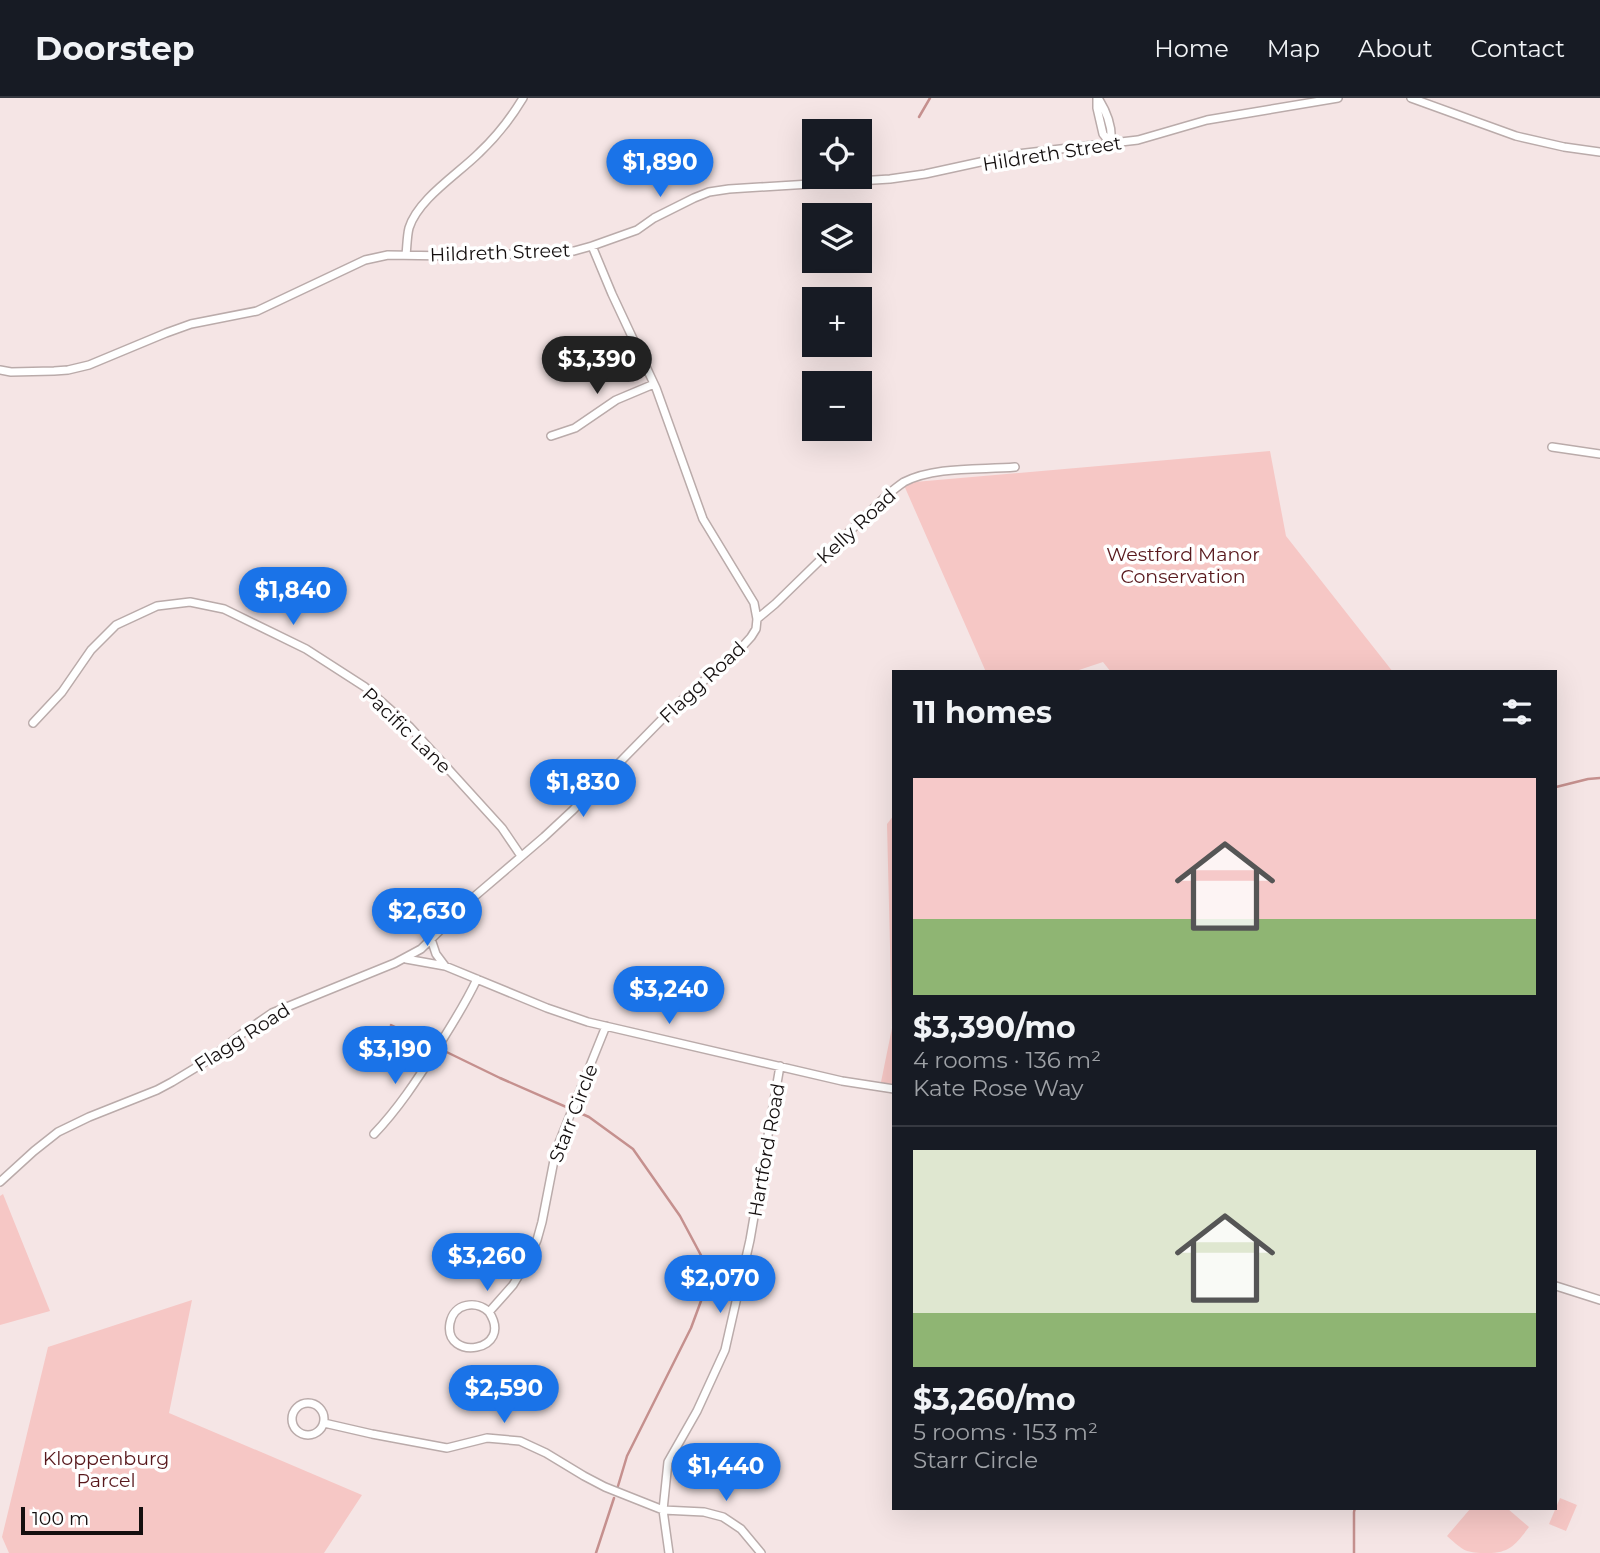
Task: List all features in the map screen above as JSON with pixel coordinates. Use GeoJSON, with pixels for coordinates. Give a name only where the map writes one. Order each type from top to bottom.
{"type":"FeatureCollection","features":[{"type":"Feature","properties":{"kind":"street"},"geometry":{"type":"LineString","coordinates":[[406,255],[409,227],[418,212],[442,185],[480,152],[504,126],[523,98]]}},
{"type":"Feature","properties":{"kind":"street"},"geometry":{"type":"LineString","coordinates":[[1098,98],[1104,107],[1112,132],[1111,144]]}},
{"type":"Feature","properties":{"kind":"street","name":"Hildreth Street"},"geometry":{"type":"LineString","coordinates":[[0,370],[54,371],[89,365],[191,324],[257,311],[365,260],[388,255],[450,256],[574,251],[637,230],[677,206],[709,192],[890,179],[1017,154],[1138,140],[1207,120],[1338,98]]}},
{"type":"Feature","properties":{"kind":"street"},"geometry":{"type":"LineString","coordinates":[[1411,98],[1516,136],[1600,152]]}},
{"type":"Feature","properties":{"kind":"street","name":"Flagg Road"},"geometry":{"type":"LineString","coordinates":[[0,1182],[58,1132],[172,1082],[272,1013],[405,959],[421,949],[474,896],[573,810],[673,708],[741,648],[755,629],[757,619],[754,603],[700,512],[654,384],[592,246]]}},
{"type":"Feature","properties":{"kind":"street"},"geometry":{"type":"LineString","coordinates":[[551,436],[575,428],[616,400],[654,384]]}},
{"type":"Feature","properties":{"kind":"street"},"geometry":{"type":"LineString","coordinates":[[1552,447],[1600,454]]}},
{"type":"Feature","properties":{"kind":"street","name":"Kelly Road"},"geometry":{"type":"LineString","coordinates":[[757,619],[903,483],[918,477],[963,469],[1015,467]]}},
{"type":"Feature","properties":{"kind":"street","name":"Pacific Lane"},"geometry":{"type":"LineString","coordinates":[[33,723],[62,692],[91,650],[116,625],[157,606],[190,602],[224,609],[306,649],[365,687],[410,727],[502,828],[521,856]]}},
{"type":"Feature","properties":{"kind":"street"},"geometry":{"type":"LineString","coordinates":[[431,939],[444,966]]}},
{"type":"Feature","properties":{"kind":"street"},"geometry":{"type":"LineString","coordinates":[[405,959],[444,966],[558,1012],[606,1026],[842,1081],[892,1089]]}},
{"type":"Feature","properties":{"kind":"street"},"geometry":{"type":"LineString","coordinates":[[374,1134],[392,1114],[464,1007],[477,979]]}},
{"type":"Feature","properties":{"kind":"street","name":"Starr Circle"},"geometry":{"type":"LineString","coordinates":[[489,1312],[513,1285],[537,1240],[556,1150],[606,1026]]}},
{"type":"Feature","properties":{"kind":"street","name":"Hartford Road"},"geometry":{"type":"LineString","coordinates":[[669,1553],[663,1510],[668,1462],[718,1369],[732,1326],[780,1066]]}},
{"type":"Feature","properties":{"kind":"street"},"geometry":{"type":"LineString","coordinates":[[1557,1286],[1600,1300]]}},
{"type":"Feature","properties":{"kind":"street"},"geometry":{"type":"LineString","coordinates":[[473,1304],[482,1306],[489,1312],[494,1320],[494,1329],[489,1342],[472,1349],[463,1347],[456,1341],[450,1324],[456,1311],[473,1304]]}},
{"type":"Feature","properties":{"kind":"street"},"geometry":{"type":"LineString","coordinates":[[310,1403],[320,1408],[324,1423],[313,1435],[303,1435],[298,1433],[292,1424],[292,1413],[299,1405],[310,1403]]}},
{"type":"Feature","properties":{"kind":"street"},"geometry":{"type":"LineString","coordinates":[[324,1423],[447,1448],[487,1438],[520,1441],[605,1487],[663,1510],[704,1512],[723,1517],[741,1529],[761,1553]]}},
{"type":"Feature","properties":{"kind":"green space","name":"Westford Manor Conservation"},"geometry":{"type":"Polygon","coordinates":[[[1270,451],[1286,536],[1391,670],[1109,670],[1103,662],[1079,670],[985,670],[903,483],[1270,451]]]}},
{"type":"Feature","properties":{"kind":"green space"},"geometry":{"type":"Polygon","coordinates":[[[892,818],[892,1028],[887,824],[892,818]]]}},
{"type":"Feature","properties":{"kind":"green space"},"geometry":{"type":"Polygon","coordinates":[[[892,1028],[892,1089],[880,1087],[892,1028]]]}},
{"type":"Feature","properties":{"kind":"green space"},"geometry":{"type":"Polygon","coordinates":[[[3,1194],[50,1311],[0,1325],[0,1196],[3,1194]]]}},
{"type":"Feature","properties":{"kind":"green space","name":"Kloppenburg Parcel"},"geometry":{"type":"Polygon","coordinates":[[[192,1300],[169,1413],[362,1495],[324,1553],[9,1553],[2,1537],[48,1347],[192,1300]]]}},
{"type":"Feature","properties":{"kind":"green space"},"geometry":{"type":"Polygon","coordinates":[[[1560,1498],[1577,1505],[1566,1531],[1549,1524],[1560,1498]]]}},
{"type":"Feature","properties":{"kind":"green space"},"geometry":{"type":"Polygon","coordinates":[[[1469,1510],[1509,1510],[1529,1527],[1516,1543],[1496,1553],[1469,1552],[1447,1536],[1469,1510]]]}},
{"type":"Feature","properties":{"kind":"waterway"},"geometry":{"type":"LineString","coordinates":[[919,117],[930,98]]}},
{"type":"Feature","properties":{"kind":"waterway"},"geometry":{"type":"LineString","coordinates":[[1557,787],[1600,778]]}},
{"type":"Feature","properties":{"kind":"waterway"},"geometry":{"type":"LineString","coordinates":[[391,1025],[500,1078],[589,1117],[633,1149],[680,1216],[711,1274],[691,1328],[627,1456],[618,1486]]}},
{"type":"Feature","properties":{"kind":"waterway"},"geometry":{"type":"LineString","coordinates":[[596,1553],[614,1498]]}},
{"type":"Feature","properties":{"kind":"waterway"},"geometry":{"type":"LineString","coordinates":[[1354,1510],[1354,1553]]}}]}
